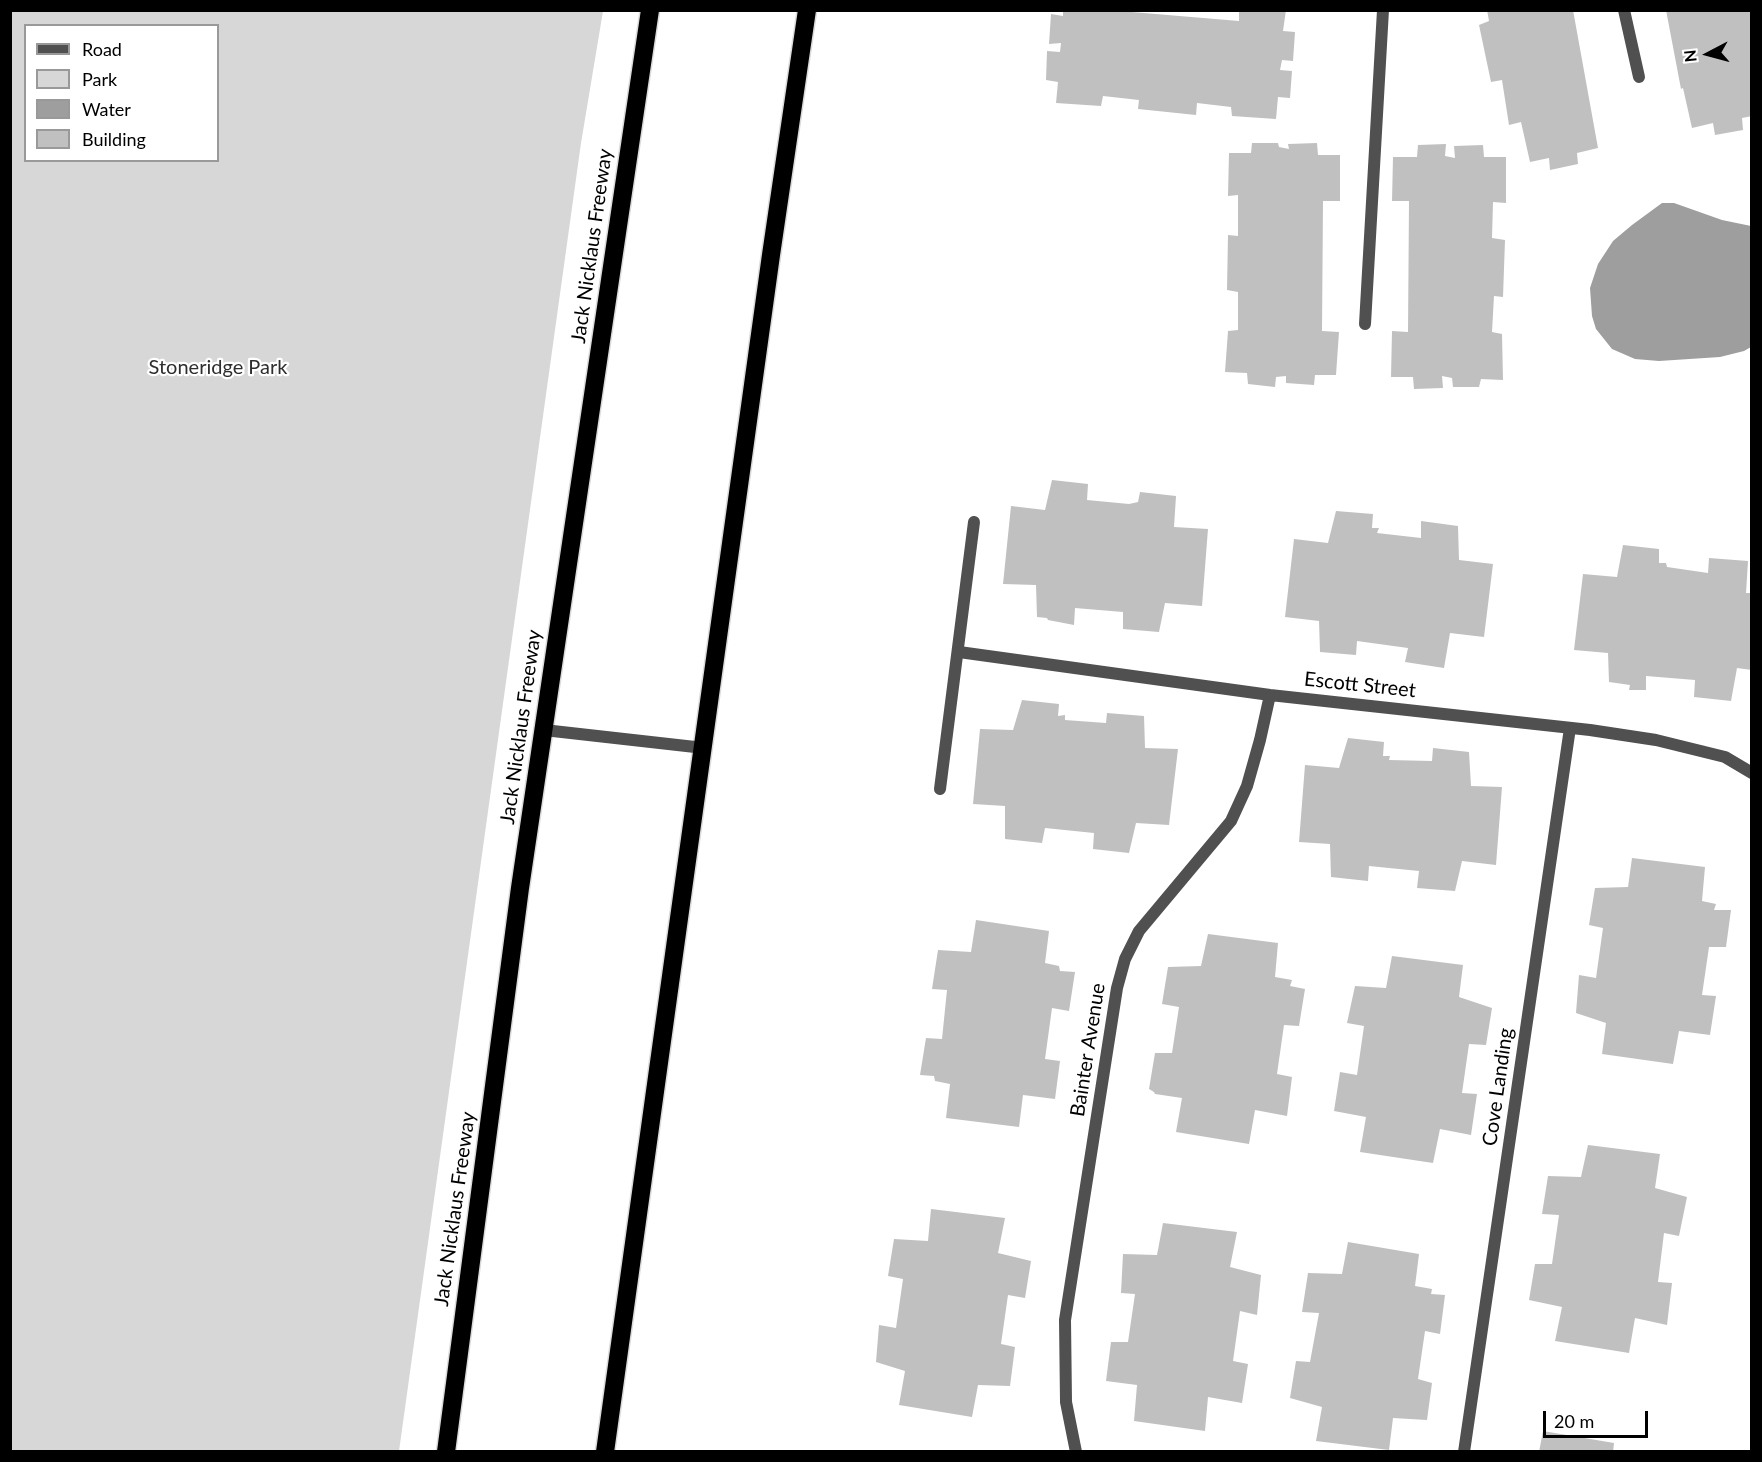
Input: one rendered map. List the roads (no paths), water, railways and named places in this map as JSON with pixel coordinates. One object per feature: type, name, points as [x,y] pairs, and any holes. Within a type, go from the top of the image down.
[{"type":"highway","name":"Jack Nicklaus Freeway","points":[[446,1452],[520,888],[650,10]]},
{"type":"highway","points":[[605,1452],[807,10]]},
{"type":"street","points":[[1365,324],[1383,10]]},
{"type":"street","points":[[1624,10],[1639,77]]},
{"type":"street","points":[[940,789],[974,522]]},
{"type":"street","name":"Escott Street","points":[[959,652],[1270,694],[1656,740],[1725,757],[1752,773]]},
{"type":"street","name":"Bainter Avenue","points":[[1076,1452],[1066,1402],[1065,1320],[1117,988],[1125,959],[1139,931],[1232,821],[1249,777],[1270,694]]},
{"type":"street","name":"Cove Landing","points":[[1464,1452],[1570,728]]},
{"type":"street","points":[[544,730],[704,748]]},
{"type":"water","points":[[1662,203],[1674,203],[1722,220],[1751,226],[1751,347],[1720,357],[1659,361],[1635,359],[1612,349],[1596,329],[1592,316],[1590,288],[1598,264],[1613,241]]},
{"type":"park label","name":"Stoneridge Park","points":[[218,368]]}]
